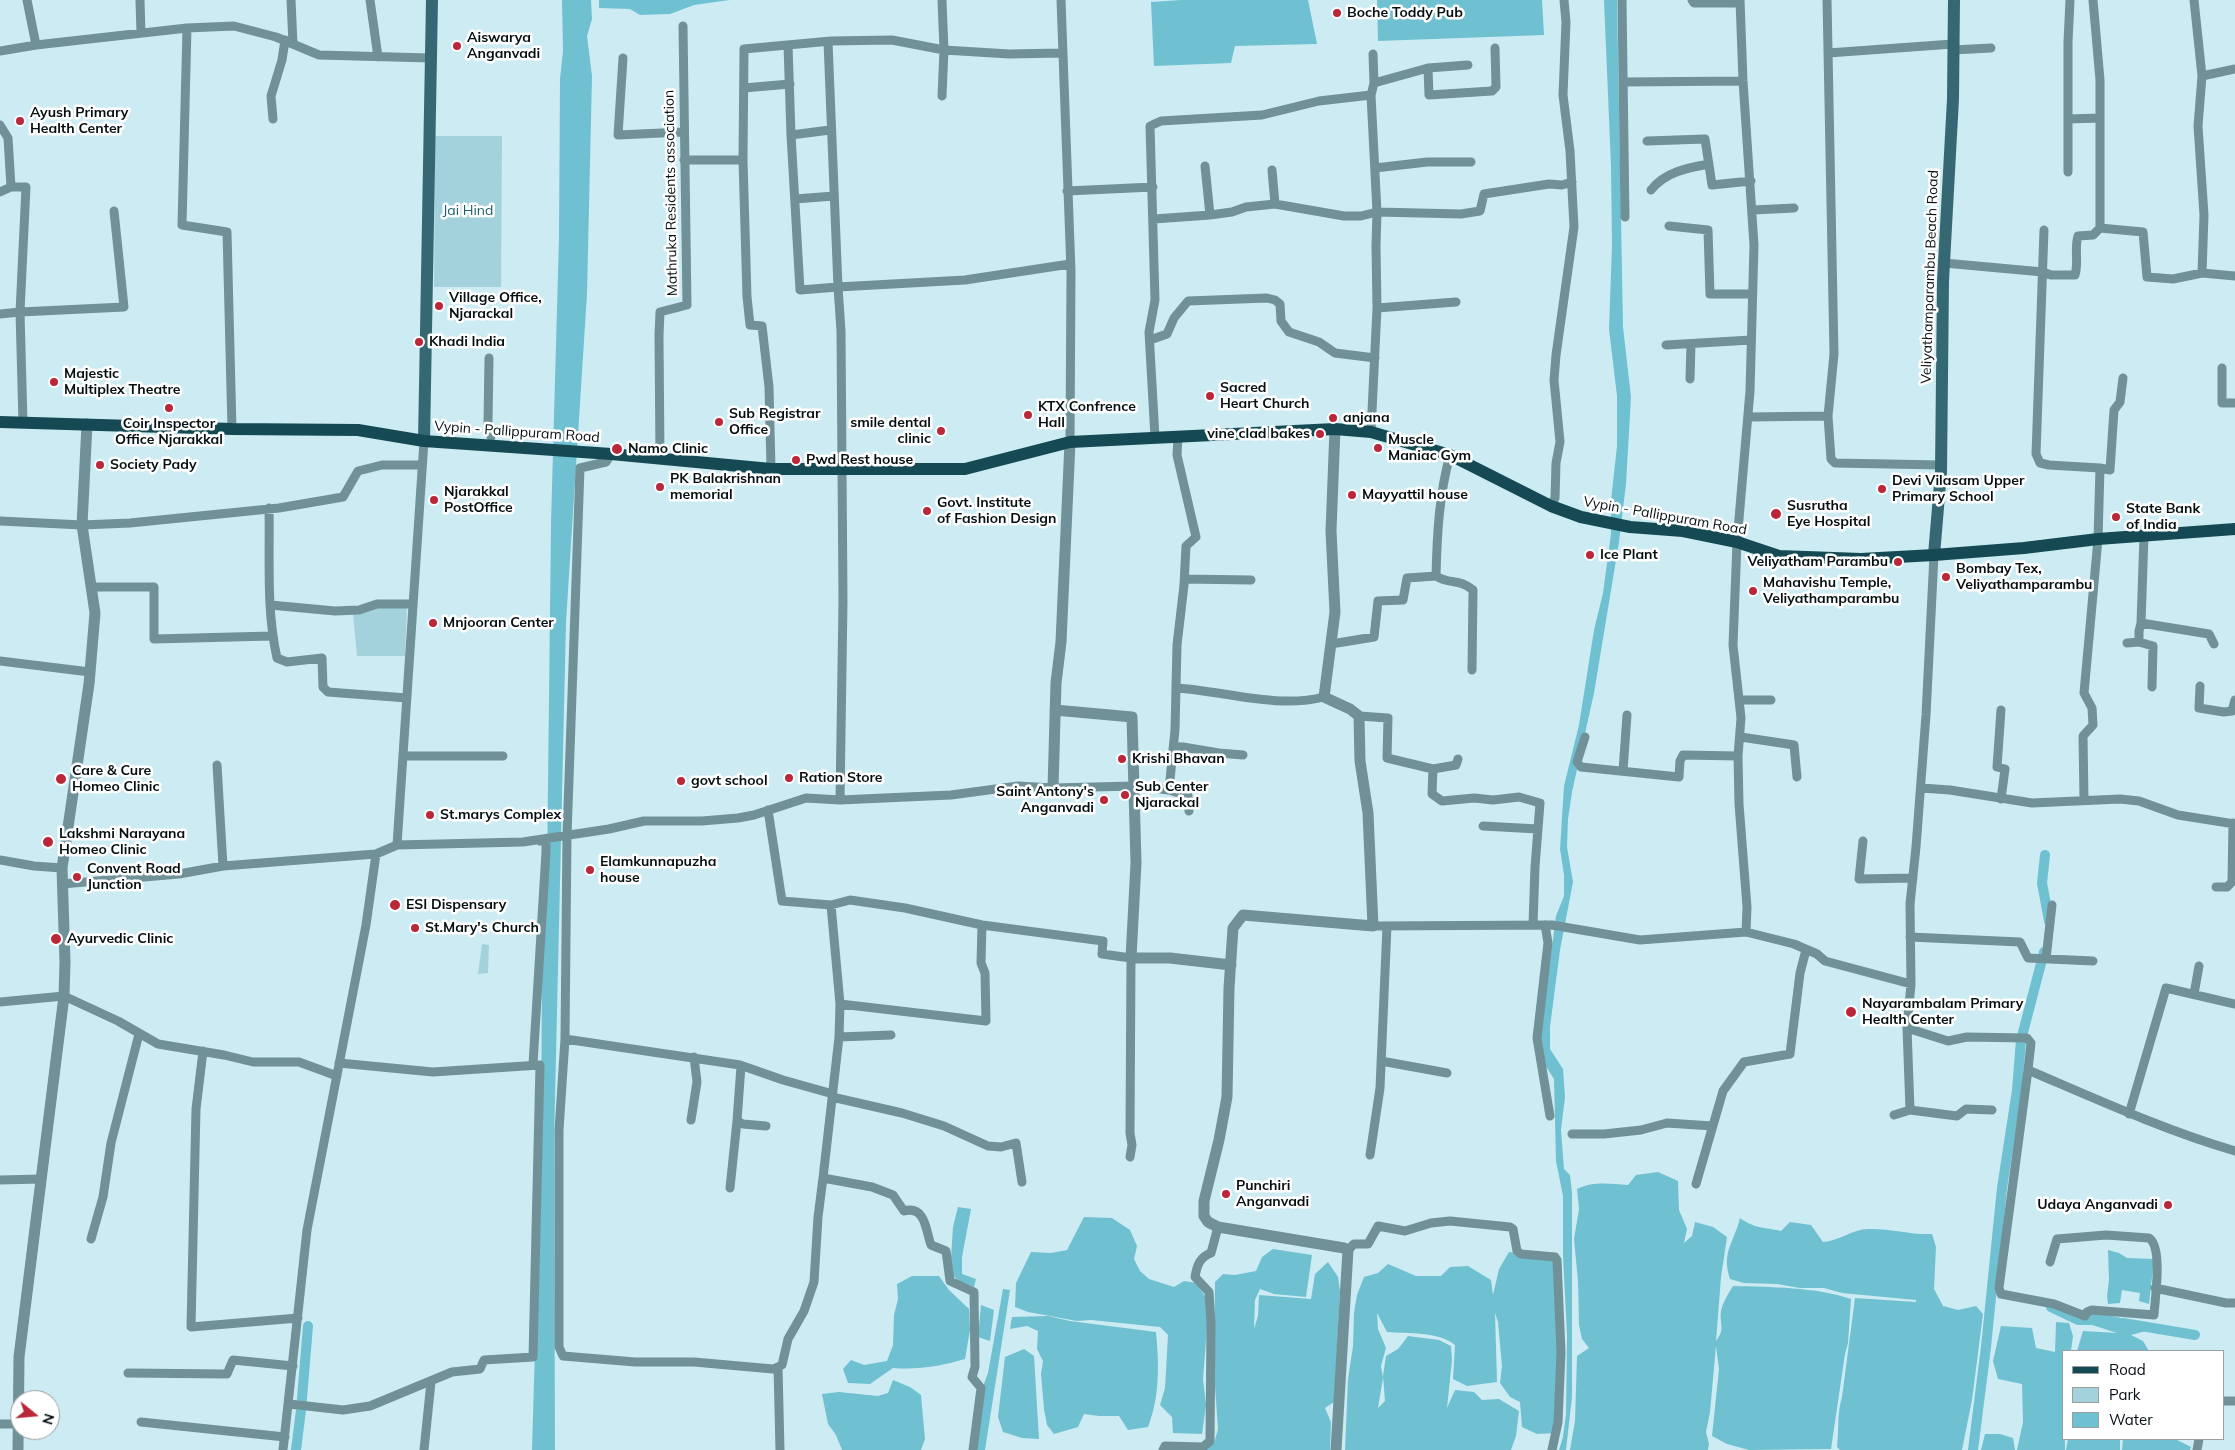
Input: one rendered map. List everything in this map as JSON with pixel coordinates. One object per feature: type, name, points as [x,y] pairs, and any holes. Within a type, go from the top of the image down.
[{"type":"main road","points":[[424,441],[432,0]]},
{"type":"main road","name":"Veliyathamparambu Beach Road","points":[[1934,555],[1941,465],[1944,264],[1953,99],[1954,0]]},
{"type":"main road","name":"Vypin - Pallippuram Road","points":[[0,422],[232,429],[358,430],[424,441],[611,454],[771,469],[965,469],[1070,442],[1335,429],[1371,432],[1450,455],[1551,506],[1582,517],[1630,527],[1683,531],[1737,542],[1787,557],[1861,559],[1934,555],[2098,539],[2235,529]]},
{"type":"street","points":[[27,0],[36,45]]},
{"type":"street","points":[[140,0],[141,34]]},
{"type":"street","points":[[273,119],[271,96],[289,42],[290,0]]},
{"type":"street","points":[[370,0],[378,56]]},
{"type":"street","points":[[942,0],[944,50],[942,96]]},
{"type":"street","points":[[1053,788],[1055,710],[1061,642],[1070,442],[1070,264],[1061,0]]},
{"type":"street","points":[[1551,506],[1555,498],[1556,463],[1560,442],[1554,380],[1556,355],[1574,228],[1572,182],[1563,95],[1566,22],[1564,0]]},
{"type":"street","points":[[1622,0],[1625,216]]},
{"type":"street","points":[[1692,0],[1694,3],[1740,2],[1743,81],[1753,210],[1748,417],[1737,542],[1734,646],[1740,700],[1741,737],[1738,756],[1746,932]]},
{"type":"street","points":[[1827,0],[1834,354],[1828,416],[1831,459],[1835,464],[1941,465]]},
{"type":"street","points":[[2068,172],[2070,0]]},
{"type":"street","points":[[2093,0],[2100,80],[2100,228]]},
{"type":"street","points":[[2194,0],[2202,76],[2198,126],[2204,215],[2202,272]]},
{"type":"street","points":[[0,51],[36,45],[187,28],[234,26],[289,42],[320,55],[430,58]]},
{"type":"street","name":"Mathruka Residents association","points":[[660,459],[660,312],[686,305],[683,26]]},
{"type":"street","points":[[187,28],[182,226],[227,232],[232,429]]},
{"type":"street","points":[[771,469],[769,387],[762,326],[750,325],[747,297],[743,160],[744,49],[828,42],[892,40],[944,50],[1009,54],[1062,54]]},
{"type":"street","points":[[828,42],[830,130],[841,331],[843,608],[840,800]]},
{"type":"street","points":[[788,45],[800,290],[965,280],[1070,264]]},
{"type":"street","points":[[1828,53],[1953,47],[1991,48]]},
{"type":"street","points":[[1428,68],[1429,95],[1492,91],[1496,87],[1495,48]]},
{"type":"street","points":[[1371,432],[1377,308],[1376,246],[1378,212],[1371,94],[1374,83],[1373,54]]},
{"type":"street","points":[[623,58],[618,135],[683,132]]},
{"type":"street","points":[[1374,83],[1428,68],[1468,65]]},
{"type":"street","points":[[2202,76],[2235,69]]},
{"type":"street","points":[[1624,82],[1743,81]]},
{"type":"street","points":[[744,88],[790,84]]},
{"type":"street","points":[[1156,437],[1150,340],[1155,300],[1150,126],[1161,121],[1262,115],[1318,100],[1371,94]]},
{"type":"street","points":[[2068,119],[2100,118]]},
{"type":"street","points":[[0,125],[8,138],[11,187]]},
{"type":"street","points":[[791,135],[830,130]]},
{"type":"street","points":[[1647,141],[1705,139],[1712,185],[1751,181]]},
{"type":"street","points":[[684,160],[743,160]]},
{"type":"street","points":[[1375,168],[1427,162],[1471,162]]},
{"type":"street","points":[[1651,190],[1658,182],[1681,169],[1708,164]]},
{"type":"street","points":[[1204,166],[1210,215]]},
{"type":"street","points":[[1272,170],[1275,204]]},
{"type":"street","points":[[1154,219],[1210,215],[1232,212],[1246,207],[1275,204],[1344,216],[1361,216],[1378,212],[1461,214],[1480,211],[1484,194],[1549,184],[1562,185],[1572,182]]},
{"type":"street","points":[[0,192],[11,187],[26,187],[20,312],[23,423]]},
{"type":"street","points":[[1067,191],[1153,188]]},
{"type":"street","points":[[795,198],[834,196]]},
{"type":"street","points":[[1753,210],[1794,208]]},
{"type":"street","points":[[0,314],[124,307],[114,211]]},
{"type":"street","points":[[1669,226],[1708,230],[1710,294],[1752,294]]},
{"type":"street","points":[[1944,264],[2043,272],[2051,275],[2075,275],[2078,266],[2076,242],[2078,236],[2092,235],[2100,228],[2143,232],[2147,277],[2173,279],[2202,272],[2235,276]]},
{"type":"street","points":[[2044,230],[2036,454],[2040,463],[2110,470],[2114,410],[2120,402],[2123,378]]},
{"type":"street","points":[[1150,340],[1167,334],[1177,313],[1188,301],[1267,298],[1275,300],[1280,304],[1281,321],[1289,332],[1319,342],[1335,353],[1375,358]]},
{"type":"street","points":[[1377,308],[1456,302]]},
{"type":"street","points":[[1666,345],[1751,340]]},
{"type":"street","points":[[1690,379],[1691,344]]},
{"type":"street","points":[[489,358],[488,422],[491,437]]},
{"type":"street","points":[[2222,368],[2222,403],[2235,403]]},
{"type":"street","points":[[1748,417],[1828,416]]},
{"type":"street","points":[[19,1390],[19,1357],[64,996],[65,962],[62,868],[90,672],[95,613],[82,525],[87,424]]},
{"type":"street","points":[[1324,697],[1335,612],[1331,531],[1335,429]]},
{"type":"street","points":[[1169,790],[1174,747],[1177,646],[1185,579],[1186,546],[1196,537],[1178,455],[1178,436]]},
{"type":"street","points":[[397,845],[424,441]]},
{"type":"street","points":[[611,454],[606,462],[580,468],[567,836],[564,1039],[559,1130],[559,1347],[563,1356],[634,1362],[694,1362],[773,1369],[782,1365],[788,1339],[804,1311],[814,1282],[818,1217],[840,1037],[840,1004],[831,905]]},
{"type":"street","points":[[1436,576],[1438,521],[1444,479],[1450,455]]},
{"type":"street","points":[[0,521],[82,525],[130,523],[329,501],[343,497],[358,471],[368,468],[421,465]]},
{"type":"street","points":[[2084,800],[2083,736],[2093,725],[2092,708],[2084,693],[2098,539],[2100,468]]},
{"type":"street","points":[[269,508],[270,605],[272,636],[277,658],[287,662],[322,658],[323,687],[328,692],[407,698]]},
{"type":"street","points":[[2139,642],[2144,536]]},
{"type":"street","points":[[1910,1110],[1907,1028],[1911,984],[1910,904],[1920,788],[1934,555]]},
{"type":"street","points":[[1332,644],[1374,637],[1378,601],[1403,600],[1407,578],[1436,576],[1443,581],[1464,583],[1473,590],[1472,670]]},
{"type":"street","points":[[1185,579],[1251,580]]},
{"type":"street","points":[[92,587],[154,587],[154,639],[272,636]]},
{"type":"street","points":[[270,605],[335,611],[359,610],[377,604],[402,602],[412,604]]},
{"type":"street","points":[[2141,623],[2209,634],[2214,644]]},
{"type":"street","points":[[2127,643],[2139,642],[2153,646],[2152,687]]},
{"type":"street","points":[[0,662],[90,672]]},
{"type":"street","points":[[2200,686],[2199,708],[2224,712],[2232,711],[2235,700]]},
{"type":"street","points":[[1176,688],[1306,702],[1324,697],[1350,709],[1359,716],[1388,718],[1387,758],[1434,769],[1456,765],[1458,759]]},
{"type":"street","points":[[1740,700],[1771,700]]},
{"type":"street","points":[[1055,710],[1132,717],[1136,863],[1131,958],[1130,1133],[1132,1145],[1130,1157]]},
{"type":"street","points":[[2001,710],[1997,766],[2004,769],[2001,799]]},
{"type":"street","points":[[1623,771],[1627,715]]},
{"type":"street","points":[[1359,716],[1360,761],[1368,813],[1373,926]]},
{"type":"street","points":[[1585,736],[1577,762],[1581,767],[1679,777],[1680,761],[1683,755],[1738,756]]},
{"type":"street","points":[[1741,737],[1794,745],[1797,777]]},
{"type":"street","points":[[1174,747],[1183,746],[1219,753],[1243,755]]},
{"type":"street","points":[[403,756],[503,756]]},
{"type":"street","points":[[218,765],[223,866]]},
{"type":"street","points":[[1434,769],[1432,794],[1442,801],[1474,798],[1493,800],[1519,798],[1540,803],[1533,926]]},
{"type":"street","points":[[523,842],[567,836],[644,821],[702,821],[738,818],[806,798],[840,800],[951,795],[1018,786],[1053,788],[1134,786],[1169,790],[1188,796],[1189,811]]},
{"type":"street","points":[[1920,788],[1950,790],[2032,803],[2120,798],[2139,801],[2178,815],[2234,824],[2232,882],[2227,887],[2216,887]]},
{"type":"street","points":[[768,810],[782,901],[831,905],[850,900],[905,908],[982,925],[1103,941],[1102,954],[1131,958],[1170,958],[1230,965]]},
{"type":"street","points":[[1483,826],[1538,829]]},
{"type":"street","points":[[62,884],[179,874],[223,866],[376,854],[397,845],[546,840],[533,1064]]},
{"type":"street","points":[[1863,841],[1859,879],[1912,878]]},
{"type":"street","points":[[283,1450],[307,1230],[366,924],[376,854]]},
{"type":"street","points":[[0,860],[34,866],[62,868]]},
{"type":"street","points":[[2046,959],[2052,905]]},
{"type":"street","points":[[1348,1250],[1218,1227],[1208,1222],[1204,1216],[1204,1201],[1219,1140],[1227,1096],[1230,965],[1233,928],[1243,915],[1373,926],[1548,925],[1640,940],[1746,932],[1794,944],[1817,954],[1825,961],[1911,984]]},
{"type":"street","points":[[840,1004],[986,1021],[985,973],[981,963],[982,925]]},
{"type":"street","points":[[1548,925],[1548,943],[1537,1038],[1550,1116]]},
{"type":"street","points":[[1370,1155],[1378,1100],[1381,1061],[1387,926]]},
{"type":"street","points":[[1910,937],[2020,942],[2028,958],[2093,961]]},
{"type":"street","points":[[1696,1184],[1724,1091],[1744,1062],[1790,1054],[1800,973],[1806,950]]},
{"type":"street","points":[[2194,994],[2199,966]]},
{"type":"street","points":[[2130,1114],[2166,988],[2235,1004]]},
{"type":"street","points":[[0,1002],[64,996],[118,1021],[158,1044],[253,1062],[299,1062],[336,1076]]},
{"type":"street","points":[[1907,1028],[1948,1041],[1967,1037],[2022,1038],[2031,1043],[2000,1288],[2001,1294],[2054,1304],[2085,1316],[2087,1312],[2092,1310],[2154,1315],[2156,1246],[2154,1241],[2149,1238],[2106,1235],[2058,1239],[2050,1262]]},
{"type":"street","points":[[92,1239],[103,1197],[111,1143],[139,1034]]},
{"type":"street","points":[[840,1037],[891,1036]]},
{"type":"street","points":[[564,1039],[694,1057],[741,1066],[833,1096],[944,1126],[988,1146],[1001,1147],[1016,1143],[1022,1182]]},
{"type":"street","points":[[203,1051],[196,1109],[191,1328],[298,1318]]},
{"type":"street","points":[[691,1120],[697,1082],[694,1057]]},
{"type":"street","points":[[1381,1061],[1446,1073]]},
{"type":"street","points":[[289,1404],[343,1410],[370,1406],[452,1372],[480,1368],[484,1360],[533,1357],[540,1064],[433,1072],[339,1063]]},
{"type":"street","points":[[730,1188],[741,1066]]},
{"type":"street","points":[[2028,1070],[2130,1114],[2185,1135],[2235,1151]]},
{"type":"street","points":[[1894,1116],[1910,1110],[1958,1116],[1966,1110],[1992,1110]]},
{"type":"street","points":[[737,1121],[743,1124],[766,1126]]},
{"type":"street","points":[[1572,1134],[1604,1134],[1641,1130],[1667,1123],[1712,1126]]},
{"type":"street","points":[[823,1178],[872,1188],[893,1195],[904,1210],[910,1209],[924,1218],[928,1227],[931,1245],[946,1251],[950,1282],[974,1292],[975,1367],[972,1377],[981,1388],[973,1450]]},
{"type":"street","points":[[0,1180],[42,1179]]},
{"type":"street","points":[[1336,1450],[1348,1250],[1354,1244],[1368,1244],[1378,1226],[1405,1231],[1431,1223],[1450,1220],[1510,1227],[1513,1229],[1517,1251],[1521,1254],[1555,1256],[1557,1260],[1561,1352],[1558,1422],[1552,1450]]},
{"type":"street","points":[[1163,1450],[1165,1446],[1203,1447],[1210,1441],[1211,1324],[1208,1292],[1195,1277],[1200,1259],[1204,1255],[1211,1253],[1214,1248],[1218,1227]]},
{"type":"street","points":[[2155,1288],[2226,1303],[2235,1303]]},
{"type":"street","points":[[128,1373],[227,1374],[233,1360],[293,1366]]},
{"type":"street","points":[[778,1367],[780,1450]]},
{"type":"street","points":[[424,1450],[430,1382]]},
{"type":"street","points":[[140,1422],[285,1436]]},
{"type":"green space","name":"Jai Hind","points":[[435,136],[502,136],[501,287],[434,287]]},
{"type":"green space","points":[[384,604],[407,605],[405,656],[357,656],[353,614]]},
{"type":"green space","points":[[482,944],[489,945],[488,973],[478,974]]},
{"type":"water","points":[[562,0],[591,0],[592,19],[587,36],[592,76],[587,294],[566,622],[554,1142],[555,1450],[532,1450],[541,1145],[542,971],[547,873],[551,523],[559,238],[560,79],[563,51]]},
{"type":"water","points":[[599,0],[730,0],[694,5],[670,14],[640,15],[630,9],[599,8]]},
{"type":"water","points":[[1181,0],[1308,0],[1317,44],[1235,46],[1231,63],[1154,66],[1151,2]]},
{"type":"water","points":[[1377,0],[1542,0],[1544,35],[1378,41]]},
{"type":"water","points":[[1604,0],[1617,0],[1623,327],[1631,397],[1626,484],[1619,542],[1594,693],[1572,792],[1568,819],[1567,847],[1573,882],[1560,950],[1550,1027],[1550,1049],[1563,1069],[1565,1097],[1561,1130],[1564,1169],[1570,1175],[1572,1193],[1572,1397],[1566,1450],[1559,1450],[1566,1414],[1567,1335],[1563,1256],[1563,1196],[1556,1161],[1554,1079],[1538,1054],[1556,916],[1564,896],[1564,875],[1560,849],[1564,786],[1579,725],[1594,630],[1603,593],[1611,534],[1611,500],[1617,446],[1617,396],[1609,329],[1612,245],[1611,166]]},
{"type":"water","points":[[1658,1172],[1678,1181],[1679,1210],[1687,1229],[1684,1243],[1692,1236],[1695,1222],[1713,1227],[1727,1237],[1721,1277],[1716,1341],[1721,1333],[1722,1308],[1733,1286],[1808,1290],[1851,1299],[1848,1343],[1831,1449],[1749,1450],[1727,1444],[1712,1436],[1719,1369],[1716,1346],[1710,1412],[1706,1432],[1709,1444],[1708,1450],[1570,1450],[1575,1421],[1577,1356],[1589,1348],[1582,1339],[1579,1325],[1578,1281],[1574,1239],[1579,1209],[1577,1189],[1596,1184],[1628,1185],[1636,1175]]},
{"type":"water","points":[[958,1207],[971,1209],[962,1257],[962,1274],[976,1279],[974,1287],[959,1281],[950,1273],[953,1227]]},
{"type":"water","points":[[1084,1217],[1112,1218],[1130,1230],[1137,1246],[1134,1259],[1140,1271],[1149,1279],[1174,1287],[1184,1281],[1196,1283],[1205,1296],[1208,1315],[1203,1379],[1206,1405],[1202,1434],[1173,1433],[1172,1417],[1160,1405],[1165,1388],[1168,1335],[1160,1327],[1091,1320],[1077,1321],[1028,1312],[1015,1307],[1016,1283],[1031,1252],[1051,1253],[1067,1250]]},
{"type":"water","points":[[1740,1218],[1755,1226],[1781,1231],[1790,1222],[1811,1225],[1823,1242],[1868,1229],[1932,1234],[1936,1247],[1934,1289],[1943,1306],[1958,1310],[1976,1306],[1983,1314],[1972,1400],[1962,1450],[1840,1450],[1837,1447],[1839,1409],[1855,1298],[1916,1302],[1916,1300],[1842,1293],[1824,1288],[1744,1283],[1730,1279],[1727,1262],[1728,1254]]},
{"type":"water","points":[[1273,1249],[1312,1255],[1306,1297],[1274,1294],[1260,1289],[1255,1300],[1254,1329],[1258,1316],[1259,1295],[1311,1299],[1315,1274],[1328,1262],[1338,1277],[1340,1291],[1334,1402],[1325,1408],[1331,1422],[1330,1450],[1178,1450],[1214,1443],[1218,1429],[1214,1373],[1215,1282],[1223,1274],[1235,1275],[1256,1271],[1262,1257]]},
{"type":"water","points":[[2108,1250],[2119,1253],[2127,1258],[2154,1259],[2149,1304],[2139,1301],[2140,1293],[2122,1290],[2120,1303],[2108,1304]]},
{"type":"water","points":[[1509,1252],[1556,1259],[1558,1275],[1557,1433],[1537,1434],[1522,1427],[1520,1402],[1510,1397],[1500,1383],[1502,1366],[1498,1322],[1495,1313],[1497,1382],[1467,1386],[1453,1379],[1455,1345],[1432,1335],[1387,1332],[1377,1313],[1378,1329],[1386,1348],[1381,1366],[1383,1378],[1378,1408],[1385,1401],[1383,1376],[1386,1356],[1398,1349],[1408,1336],[1439,1340],[1451,1346],[1452,1360],[1447,1408],[1455,1390],[1474,1392],[1482,1400],[1499,1399],[1519,1411],[1516,1436],[1511,1450],[1345,1450],[1348,1379],[1353,1346],[1354,1313],[1357,1295],[1364,1277],[1378,1273],[1388,1264],[1416,1276],[1441,1276],[1450,1267],[1468,1266],[1491,1280],[1493,1295],[1499,1269]]},
{"type":"water","points":[[912,1276],[939,1276],[949,1290],[969,1309],[970,1330],[965,1359],[930,1367],[893,1368],[870,1384],[848,1383],[843,1369],[851,1360],[864,1365],[887,1361],[893,1345],[894,1315],[898,1299],[897,1284]]},
{"type":"water","points":[[1003,1289],[1010,1290],[985,1450],[973,1450],[981,1392],[988,1373]]},
{"type":"water","points":[[981,1305],[994,1310],[990,1341],[978,1337]]},
{"type":"water","points":[[2092,1312],[2126,1319],[2146,1331],[2131,1335],[2143,1341],[2148,1350],[2077,1350],[2083,1331],[2117,1333],[2086,1323]]},
{"type":"water","points":[[1048,1316],[1070,1321],[1156,1332],[1158,1356],[1157,1392],[1148,1427],[1128,1430],[1119,1416],[1084,1414],[1078,1427],[1054,1434],[1047,1425],[1044,1409],[1041,1374],[1043,1361],[1037,1349],[1038,1331],[1027,1326],[1010,1329],[1012,1317]]},
{"type":"water","points":[[2056,1322],[2069,1323],[2073,1336],[2071,1350],[2062,1350],[2062,1440],[2065,1440],[2065,1450],[2017,1450],[2023,1422],[2022,1384],[1998,1379],[1993,1361],[2001,1326],[2032,1328],[2036,1348],[2055,1352]]},
{"type":"water","points":[[1024,1349],[1034,1356],[1039,1439],[1022,1438],[1003,1432],[998,1417],[1005,1357]]},
{"type":"water","points":[[893,1380],[910,1387],[921,1395],[925,1439],[921,1450],[842,1450],[836,1435],[828,1424],[822,1394],[839,1392],[878,1396],[888,1393]]},
{"type":"water","points":[[1985,1434],[2000,1434],[2013,1438],[2015,1450],[1981,1450]]},
{"type":"water","points":[[2068,1440],[2120,1440],[2120,1450],[2066,1450]]},
{"type":"water","points":[[2123,1440],[2177,1440],[2191,1447],[2190,1450],[2122,1450]]},
{"type":"waterway","points":[[2045,855],[2042,883],[2049,921]]},
{"type":"waterway","points":[[1973,1450],[1986,1347],[2002,1188],[2017,1090],[2021,1040],[2044,952]]},
{"type":"waterway","points":[[2051,1307],[2078,1320],[2096,1320]]},
{"type":"waterway","points":[[2123,1323],[2195,1335]]},
{"type":"waterway","points":[[296,1450],[308,1326]]},
{"type":"place","name":"Boche Toddy Pub","points":[[1337,13]]},
{"type":"place","name":"Aiswarya Anganvadi","points":[[457,46]]},
{"type":"place","name":"Ayush Primary Health Center","points":[[20,121]]},
{"type":"place","name":"Village Office, Njarackal","points":[[439,306]]},
{"type":"place","name":"Khadi India","points":[[419,342]]},
{"type":"place","name":"Majestic Multiplex Theatre","points":[[54,382]]},
{"type":"place","name":"Sacred Heart Church","points":[[1210,396]]},
{"type":"place","name":"Coir Inspector Office Njarakkal","points":[[169,408]]},
{"type":"place","name":"KTX Confrence Hall","points":[[1028,415]]},
{"type":"place","name":"anjana","points":[[1333,418]]},
{"type":"place","name":"Sub Registrar Office","points":[[719,422]]},
{"type":"place","name":"smile dental clinic","points":[[941,431]]},
{"type":"place","name":"vine clad bakes","points":[[1320,434]]},
{"type":"place","name":"Muscle Maniac Gym","points":[[1378,448]]},
{"type":"place","name":"Namo Clinic","points":[[617,449]]},
{"type":"place","name":"Pwd Rest house","points":[[796,460]]},
{"type":"place","name":"Society Pady","points":[[100,465]]},
{"type":"place","name":"PK Balakrishnan memorial","points":[[660,487]]},
{"type":"place","name":"Devi Vilasam Upper Primary School","points":[[1882,489]]},
{"type":"place","name":"Mayyattil house","points":[[1352,495]]},
{"type":"place","name":"Njarakkal PostOffice","points":[[434,500]]},
{"type":"place","name":"Govt. Institute of Fashion Design","points":[[927,511]]},
{"type":"place","name":"Susrutha Eye Hospital","points":[[1776,514]]},
{"type":"place","name":"State Bank of India","points":[[2116,517]]},
{"type":"place","name":"Ice Plant","points":[[1590,555]]},
{"type":"place","name":"Veliyatham Parambu","points":[[1898,562]]},
{"type":"place","name":"Bombay Tex, Veliyathamparambu","points":[[1946,577]]},
{"type":"place","name":"Mahavishu Temple, Veliyathamparambu","points":[[1753,591]]},
{"type":"place","name":"Mnjooran Center","points":[[433,623]]},
{"type":"place","name":"Krishi Bhavan","points":[[1122,759]]},
{"type":"place","name":"Ration Store","points":[[789,778]]},
{"type":"place","name":"Care & Cure Homeo Clinic","points":[[61,779]]},
{"type":"place","name":"govt school","points":[[681,781]]},
{"type":"place","name":"Sub Center Njarackal","points":[[1125,795]]},
{"type":"place","name":"Saint Antony's Anganvadi","points":[[1104,800]]},
{"type":"place","name":"St.marys Complex","points":[[430,815]]},
{"type":"place","name":"Lakshmi Narayana Homeo Clinic","points":[[48,842]]},
{"type":"place","name":"Elamkunnapuzha house","points":[[590,870]]},
{"type":"place","name":"Convent Road Junction","points":[[77,877]]},
{"type":"place","name":"ESI Dispensary","points":[[395,905]]},
{"type":"place","name":"St.Mary's Church","points":[[415,928]]},
{"type":"place","name":"Ayurvedic Clinic","points":[[56,939]]},
{"type":"place","name":"Nayarambalam Primary Health Center","points":[[1851,1012]]},
{"type":"place","name":"Punchiri Anganvadi","points":[[1226,1194]]},
{"type":"place","name":"Udaya Anganvadi","points":[[2168,1205]]}]
